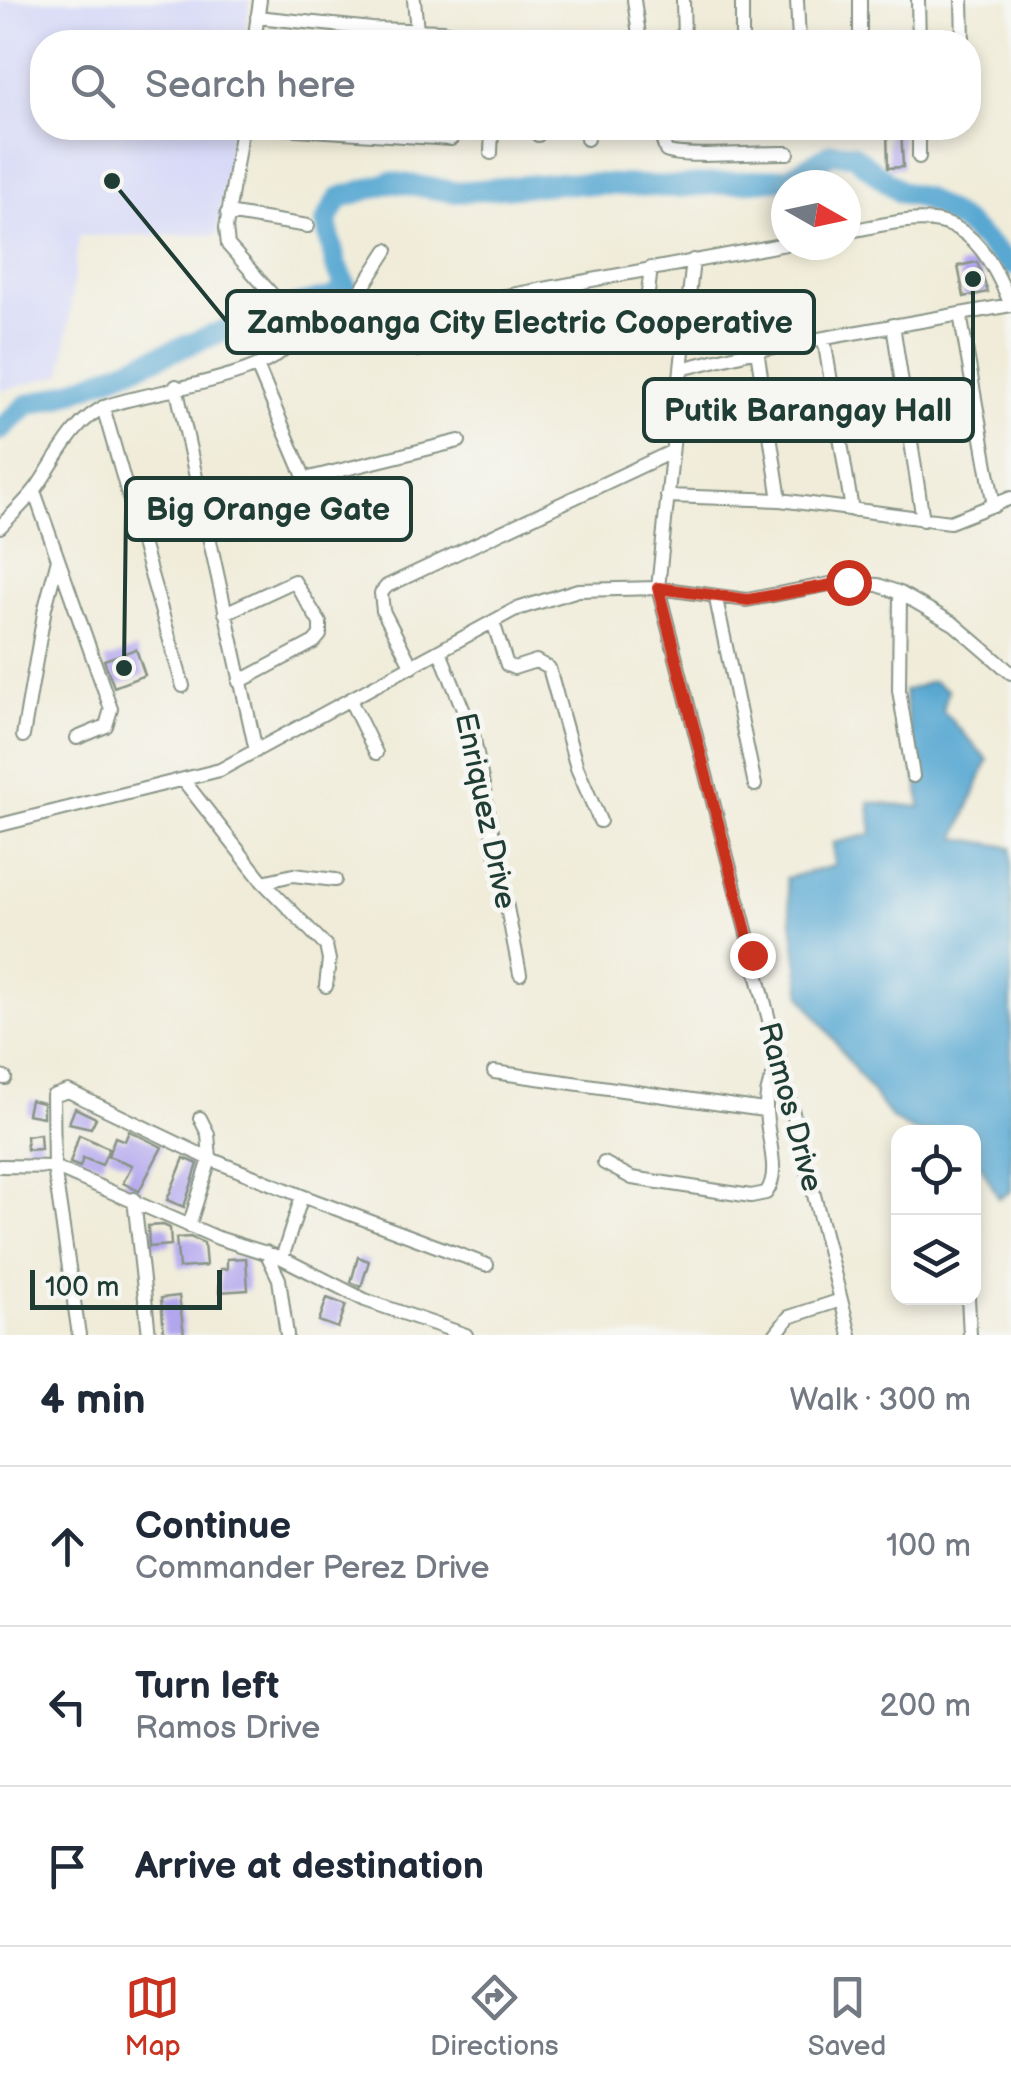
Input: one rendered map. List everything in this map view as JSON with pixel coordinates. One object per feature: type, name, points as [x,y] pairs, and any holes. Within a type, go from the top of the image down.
[{"type":"street","points":[[256,30],[260,0]]},
{"type":"street","points":[[257,18],[417,30],[414,0]]},
{"type":"street","points":[[634,0],[638,30]]},
{"type":"street","points":[[682,0],[683,30]]},
{"type":"street","points":[[742,0],[742,30]]},
{"type":"street","points":[[797,0],[798,30]]},
{"type":"street","points":[[860,0],[860,30]]},
{"type":"street","points":[[918,0],[919,30]]},
{"type":"street","points":[[962,0],[963,30]]},
{"type":"street","points":[[0,527],[34,491],[78,425],[103,407],[257,366],[290,345],[294,331],[277,300],[228,245],[228,213],[240,140]]},
{"type":"street","points":[[490,153],[491,140]]},
{"type":"street","points":[[662,140],[666,152],[677,156],[735,150],[788,153]]},
{"type":"street","points":[[920,140],[920,157]]},
{"type":"street","points":[[228,213],[308,226]]},
{"type":"street","points":[[682,369],[756,350],[1011,305],[990,263],[949,223],[919,217],[861,229]]},
{"type":"street","points":[[287,320],[347,312],[414,313],[771,247]]},
{"type":"street","points":[[347,312],[386,250]]},
{"type":"street","name":"Ramos Drive","points":[[693,260],[658,588],[850,1335]]},
{"type":"street","points":[[646,317],[652,268]]},
{"type":"street","points":[[580,282],[585,331]]},
{"type":"street","points":[[414,313],[418,350]]},
{"type":"street","points":[[960,314],[994,506]]},
{"type":"street","points":[[894,325],[924,520]]},
{"type":"street","points":[[824,339],[852,510]]},
{"type":"street","points":[[756,350],[780,500]]},
{"type":"street","points":[[257,366],[305,478],[459,440]]},
{"type":"street","points":[[176,386],[256,751]]},
{"type":"street","points":[[103,407],[183,686]]},
{"type":"street","points":[[674,429],[718,427]]},
{"type":"street","points":[[412,667],[383,612],[382,593],[387,586],[671,452]]},
{"type":"street","points":[[34,491],[111,710],[106,726],[77,738]]},
{"type":"street","points":[[667,496],[780,500],[958,521],[1011,498]]},
{"type":"street","points":[[23,736],[48,592],[58,559]]},
{"type":"street","points":[[224,612],[294,581],[320,623],[320,635],[314,642],[239,682]]},
{"type":"street","points":[[0,825],[220,770],[493,622],[556,594],[658,588],[716,599],[748,600],[848,582],[900,593],[954,624],[1011,673]]},
{"type":"street","points":[[900,593],[899,690],[913,776]]},
{"type":"street","points":[[716,599],[755,785]]},
{"type":"street","points":[[493,622],[507,665],[514,668],[536,661],[549,668],[577,768],[600,821]]},
{"type":"street","name":"Enriquez Drive","points":[[440,652],[473,734],[520,974]]},
{"type":"street","points":[[351,702],[376,753]]},
{"type":"street","points":[[184,781],[263,882],[326,946],[330,960],[326,986]]},
{"type":"street","points":[[263,882],[292,874],[334,880]]},
{"type":"street","points":[[604,1163],[632,1178],[761,1195],[770,1190],[773,1175],[764,1110],[771,1078],[779,1067]]},
{"type":"street","points":[[494,1072],[764,1110]]},
{"type":"street","points":[[78,1335],[54,1167],[50,1103],[60,1090],[210,1159],[487,1265]]},
{"type":"street","points":[[189,1226],[210,1159],[208,1134],[200,1118]]},
{"type":"street","points":[[0,1166],[54,1167],[189,1226],[282,1258],[365,1300],[466,1335]]},
{"type":"street","points":[[282,1258],[302,1196]]},
{"type":"street","points":[[134,1200],[149,1335]]},
{"type":"street","points":[[266,1252],[279,1280],[287,1335]]},
{"type":"street","points":[[775,1335],[789,1316],[840,1300]]},
{"type":"street","points":[[968,1305],[970,1335]]},
{"type":"shaded area","points":[[0,0],[250,0],[246,30],[30,30],[30,140],[230,140],[217,235],[79,236],[63,374],[0,391]]},
{"type":"water","points":[[933,681],[948,690],[943,711],[988,760],[956,838],[1011,847],[1011,1191],[999,1199],[981,1166],[981,1125],[903,1125],[892,1119],[802,996],[786,878],[834,866],[833,843],[872,834],[869,802],[921,807],[904,691]]},
{"type":"building","points":[[887,140],[902,140],[903,167],[888,168]]},
{"type":"building","points":[[977,262],[988,292],[964,297],[958,266]]},
{"type":"building","points":[[136,649],[145,675],[114,687],[104,660]]},
{"type":"building","points":[[30,1100],[43,1103],[43,1117],[27,1114]]},
{"type":"building","points":[[75,1108],[96,1118],[91,1128],[69,1123]]},
{"type":"building","points":[[129,1131],[162,1147],[139,1191],[123,1183],[132,1165],[108,1156],[115,1137],[125,1141]]},
{"type":"building","points":[[40,1134],[41,1149],[27,1150],[26,1136]]},
{"type":"building","points":[[79,1135],[109,1148],[102,1165],[83,1158],[80,1167],[70,1163]]},
{"type":"building","points":[[184,1158],[198,1164],[184,1207],[167,1200]]},
{"type":"building","points":[[148,1226],[170,1228],[171,1245],[149,1247]]},
{"type":"building","points":[[190,1237],[204,1243],[206,1266],[179,1268],[176,1238]]},
{"type":"building","points":[[358,1257],[369,1261],[361,1287],[351,1282]]},
{"type":"building","points":[[246,1258],[248,1290],[219,1292],[220,1269],[227,1269],[227,1259]]},
{"type":"building","points":[[179,1296],[184,1335],[164,1335],[161,1298]]},
{"type":"building","points":[[327,1298],[346,1305],[338,1328],[319,1321]]},
{"type":"waterway","points":[[0,430],[27,405],[60,396],[276,310],[334,297],[346,286],[336,266],[326,222],[339,198],[391,182],[456,192],[560,183],[675,187],[789,178],[832,153],[852,154],[900,192],[923,198],[964,223],[1011,265]]},
{"type":"place","name":"Zamboanga City Electric Cooperative","points":[[112,181]]},
{"type":"place","name":"Putik Barangay Hall","points":[[973,279]]},
{"type":"place","name":"Big Orange Gate","points":[[124,668]]},
{"type":"route","points":[[752,955],[674,664],[658,588],[716,599],[748,600],[848,582]]}]
